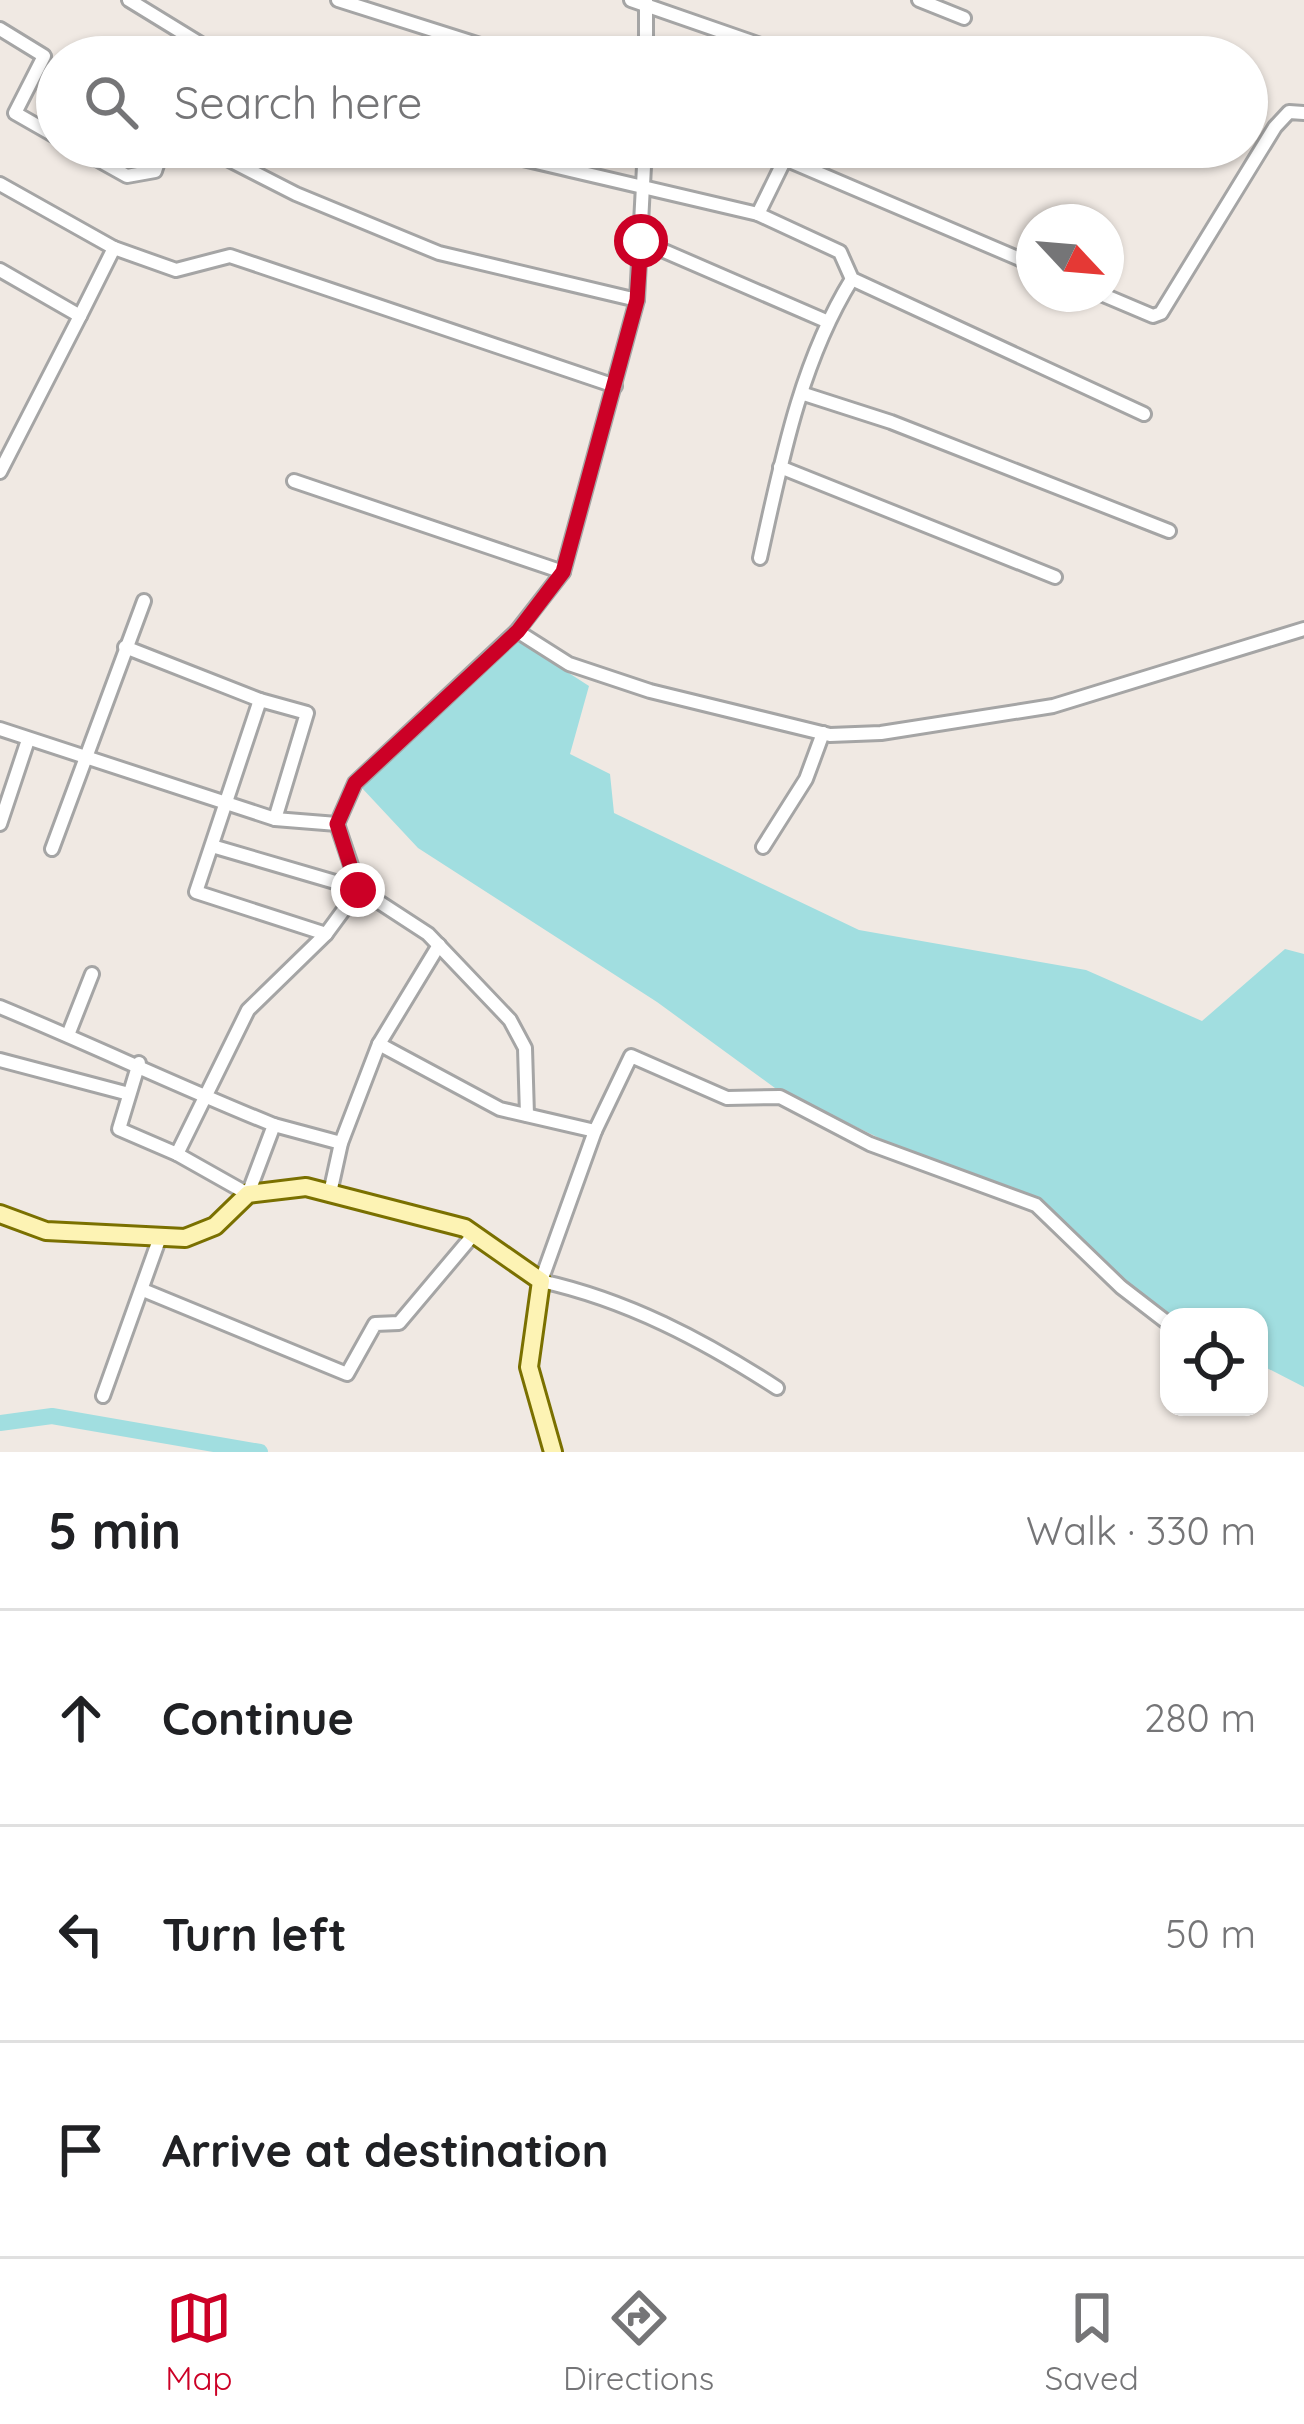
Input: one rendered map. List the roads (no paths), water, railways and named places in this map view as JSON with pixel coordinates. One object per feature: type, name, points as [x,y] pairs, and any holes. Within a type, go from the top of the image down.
[{"type":"main road","points":[[2,1220],[46,1231],[198,1235],[248,1194],[306,1187],[474,1234],[541,1281],[529,1367],[553,1452]]},
{"type":"street","points":[[129,0],[188,36]]},
{"type":"street","points":[[338,0],[452,36]]},
{"type":"street","points":[[631,0],[738,36]]},
{"type":"street","points":[[919,0],[964,18]]},
{"type":"street","points":[[646,2],[646,36]]},
{"type":"street","points":[[0,29],[36,51]]},
{"type":"street","points":[[36,72],[15,113],[36,125]]},
{"type":"street","points":[[1268,138],[1289,112],[1304,113]]},
{"type":"street","points":[[113,168],[127,176],[156,168]]},
{"type":"street","points":[[245,168],[440,253],[637,300]]},
{"type":"street","points":[[561,168],[758,214],[840,253],[853,279],[1144,414]]},
{"type":"street","points":[[358,890],[337,824],[355,783],[518,631],[563,572],[637,300],[645,168]]},
{"type":"street","points":[[758,214],[781,168]]},
{"type":"street","points":[[806,168],[1016,258]]},
{"type":"street","points":[[1124,304],[1153,316],[1161,313],[1250,168]]},
{"type":"street","points":[[0,184],[114,248],[176,270],[230,256],[615,386]]},
{"type":"street","points":[[641,241],[826,321]]},
{"type":"street","points":[[0,470],[114,248]]},
{"type":"street","points":[[0,269],[80,316]]},
{"type":"street","points":[[760,559],[780,467],[826,321],[853,279]]},
{"type":"street","points":[[804,394],[891,422],[1169,531]]},
{"type":"street","points":[[780,467],[1055,578]]},
{"type":"street","points":[[293,481],[563,572]]},
{"type":"street","points":[[52,849],[144,601]]},
{"type":"street","points":[[518,631],[569,664],[650,691],[823,733],[881,734],[1052,706],[1304,628]]},
{"type":"street","points":[[125,647],[260,700],[307,713],[275,819]]},
{"type":"street","points":[[260,700],[196,892],[326,934]]},
{"type":"street","points":[[0,729],[275,819],[337,824]]},
{"type":"street","points":[[763,847],[806,779],[823,733]]},
{"type":"street","points":[[0,824],[28,740]]},
{"type":"street","points":[[212,846],[358,890],[410,919],[510,1020],[525,1048],[527,1115]]},
{"type":"street","points":[[177,1154],[248,1010],[326,934],[358,890]]},
{"type":"street","points":[[330,1193],[341,1143],[380,1044],[440,945]]},
{"type":"street","points":[[68,1036],[92,974]]},
{"type":"street","points":[[0,1007],[274,1125],[341,1143]]},
{"type":"street","points":[[380,1044],[500,1109],[596,1131]]},
{"type":"street","points":[[777,1388],[725,1354],[604,1295],[541,1281],[596,1131],[631,1056],[728,1098],[780,1096],[870,1144],[1036,1204],[1121,1287],[1160,1317]]},
{"type":"street","points":[[0,1060],[129,1094]]},
{"type":"street","points":[[139,1064],[119,1129],[177,1154],[248,1194],[274,1125]]},
{"type":"street","points":[[143,1290],[346,1374],[375,1324],[400,1324],[474,1234]]},
{"type":"street","points":[[103,1396],[160,1237]]},
{"type":"water","points":[[516,639],[589,686],[570,754],[610,774],[614,813],[859,930],[1086,970],[1202,1021],[1285,949],[1304,954],[1304,1387],[1268,1369],[1268,1308],[1153,1309],[1037,1199],[950,1172],[775,1088],[657,1002],[418,848],[361,787]]},
{"type":"waterway","points":[[0,1423],[52,1416],[260,1452]]}]
